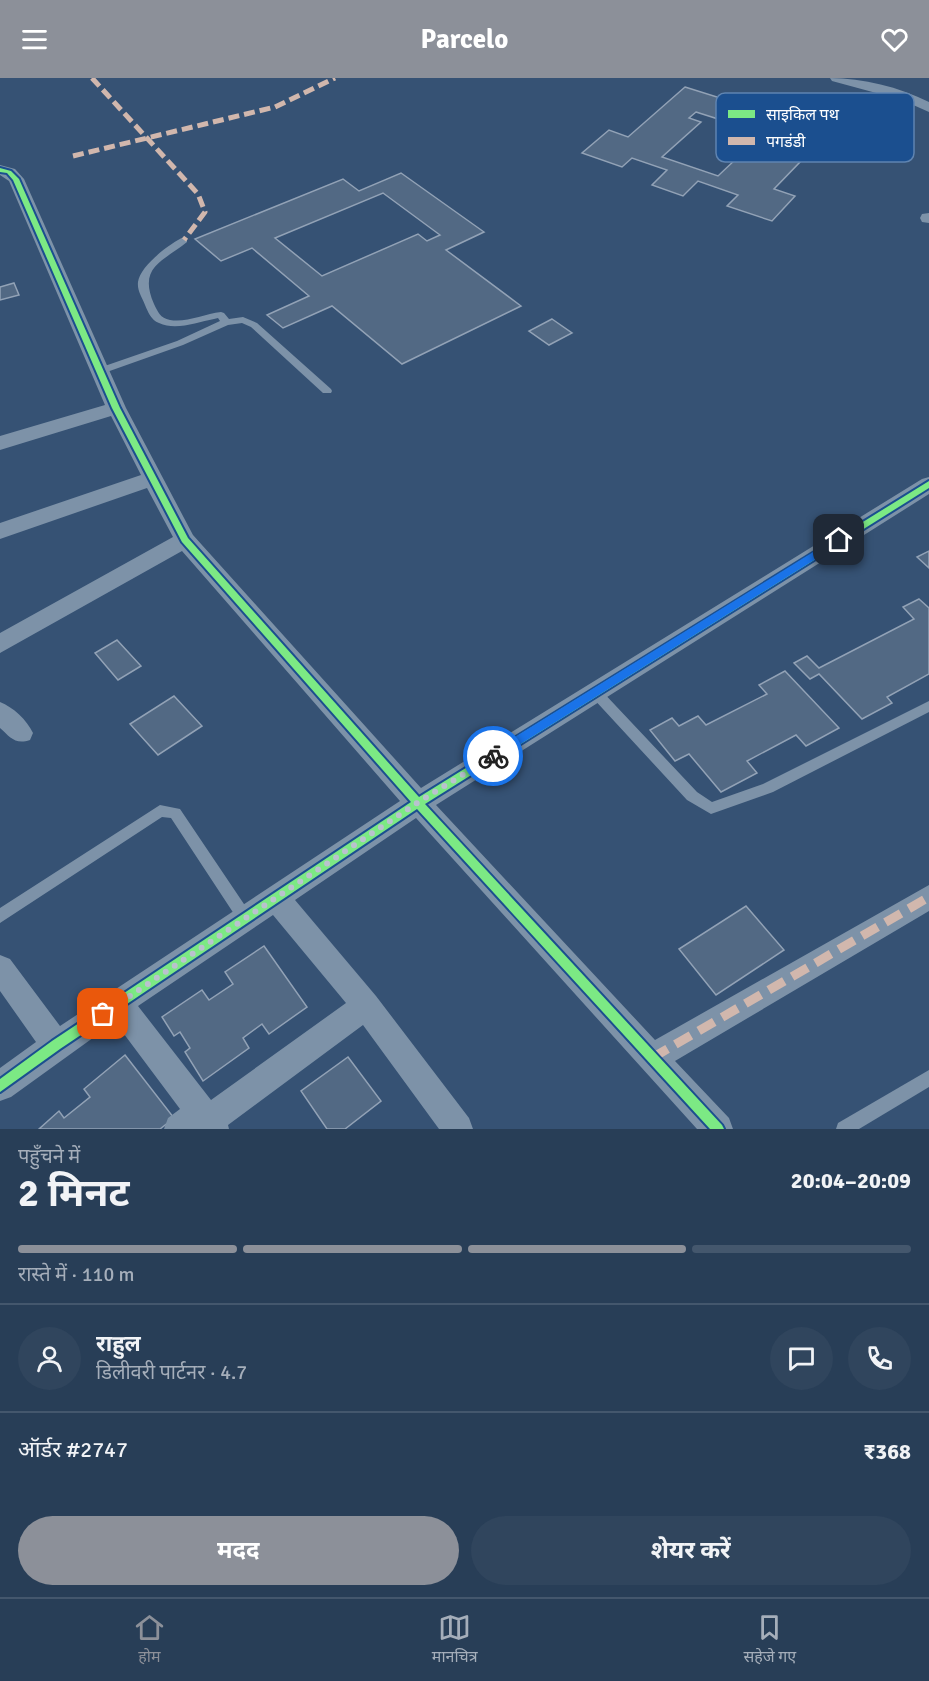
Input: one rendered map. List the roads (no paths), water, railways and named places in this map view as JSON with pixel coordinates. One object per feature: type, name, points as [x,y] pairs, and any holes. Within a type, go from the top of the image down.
[{"type":"street","points":[[837,78],[892,93]]},
{"type":"street","points":[[914,100],[929,108]]},
{"type":"street","points":[[0,170],[9,172],[16,179],[116,408],[185,540],[417,803],[718,1129]]},
{"type":"street","points":[[0,443],[116,408]]},
{"type":"street","points":[[0,531],[153,478]]},
{"type":"street","points":[[0,1086],[56,1045],[417,803],[929,484]]},
{"type":"street","points":[[0,644],[185,540]]},
{"type":"street","points":[[0,712],[21,733]]},
{"type":"street","points":[[652,1058],[929,897]]},
{"type":"street","points":[[276,898],[366,1006],[458,1129]]},
{"type":"street","points":[[0,968],[56,1045]]},
{"type":"street","points":[[118,1003],[200,1123],[366,1006]]},
{"type":"lane","points":[[184,240],[151,267],[144,276],[142,286],[155,316],[166,323],[221,315],[226,322]]},
{"type":"lane","points":[[100,371],[180,343],[226,322],[243,320],[254,325],[327,390]]},
{"type":"lane","points":[[595,692],[692,796],[711,808],[768,788],[929,706]]},
{"type":"lane","points":[[0,916],[160,811],[175,813],[246,918]]},
{"type":"lane","points":[[844,1129],[929,1078]]}]
